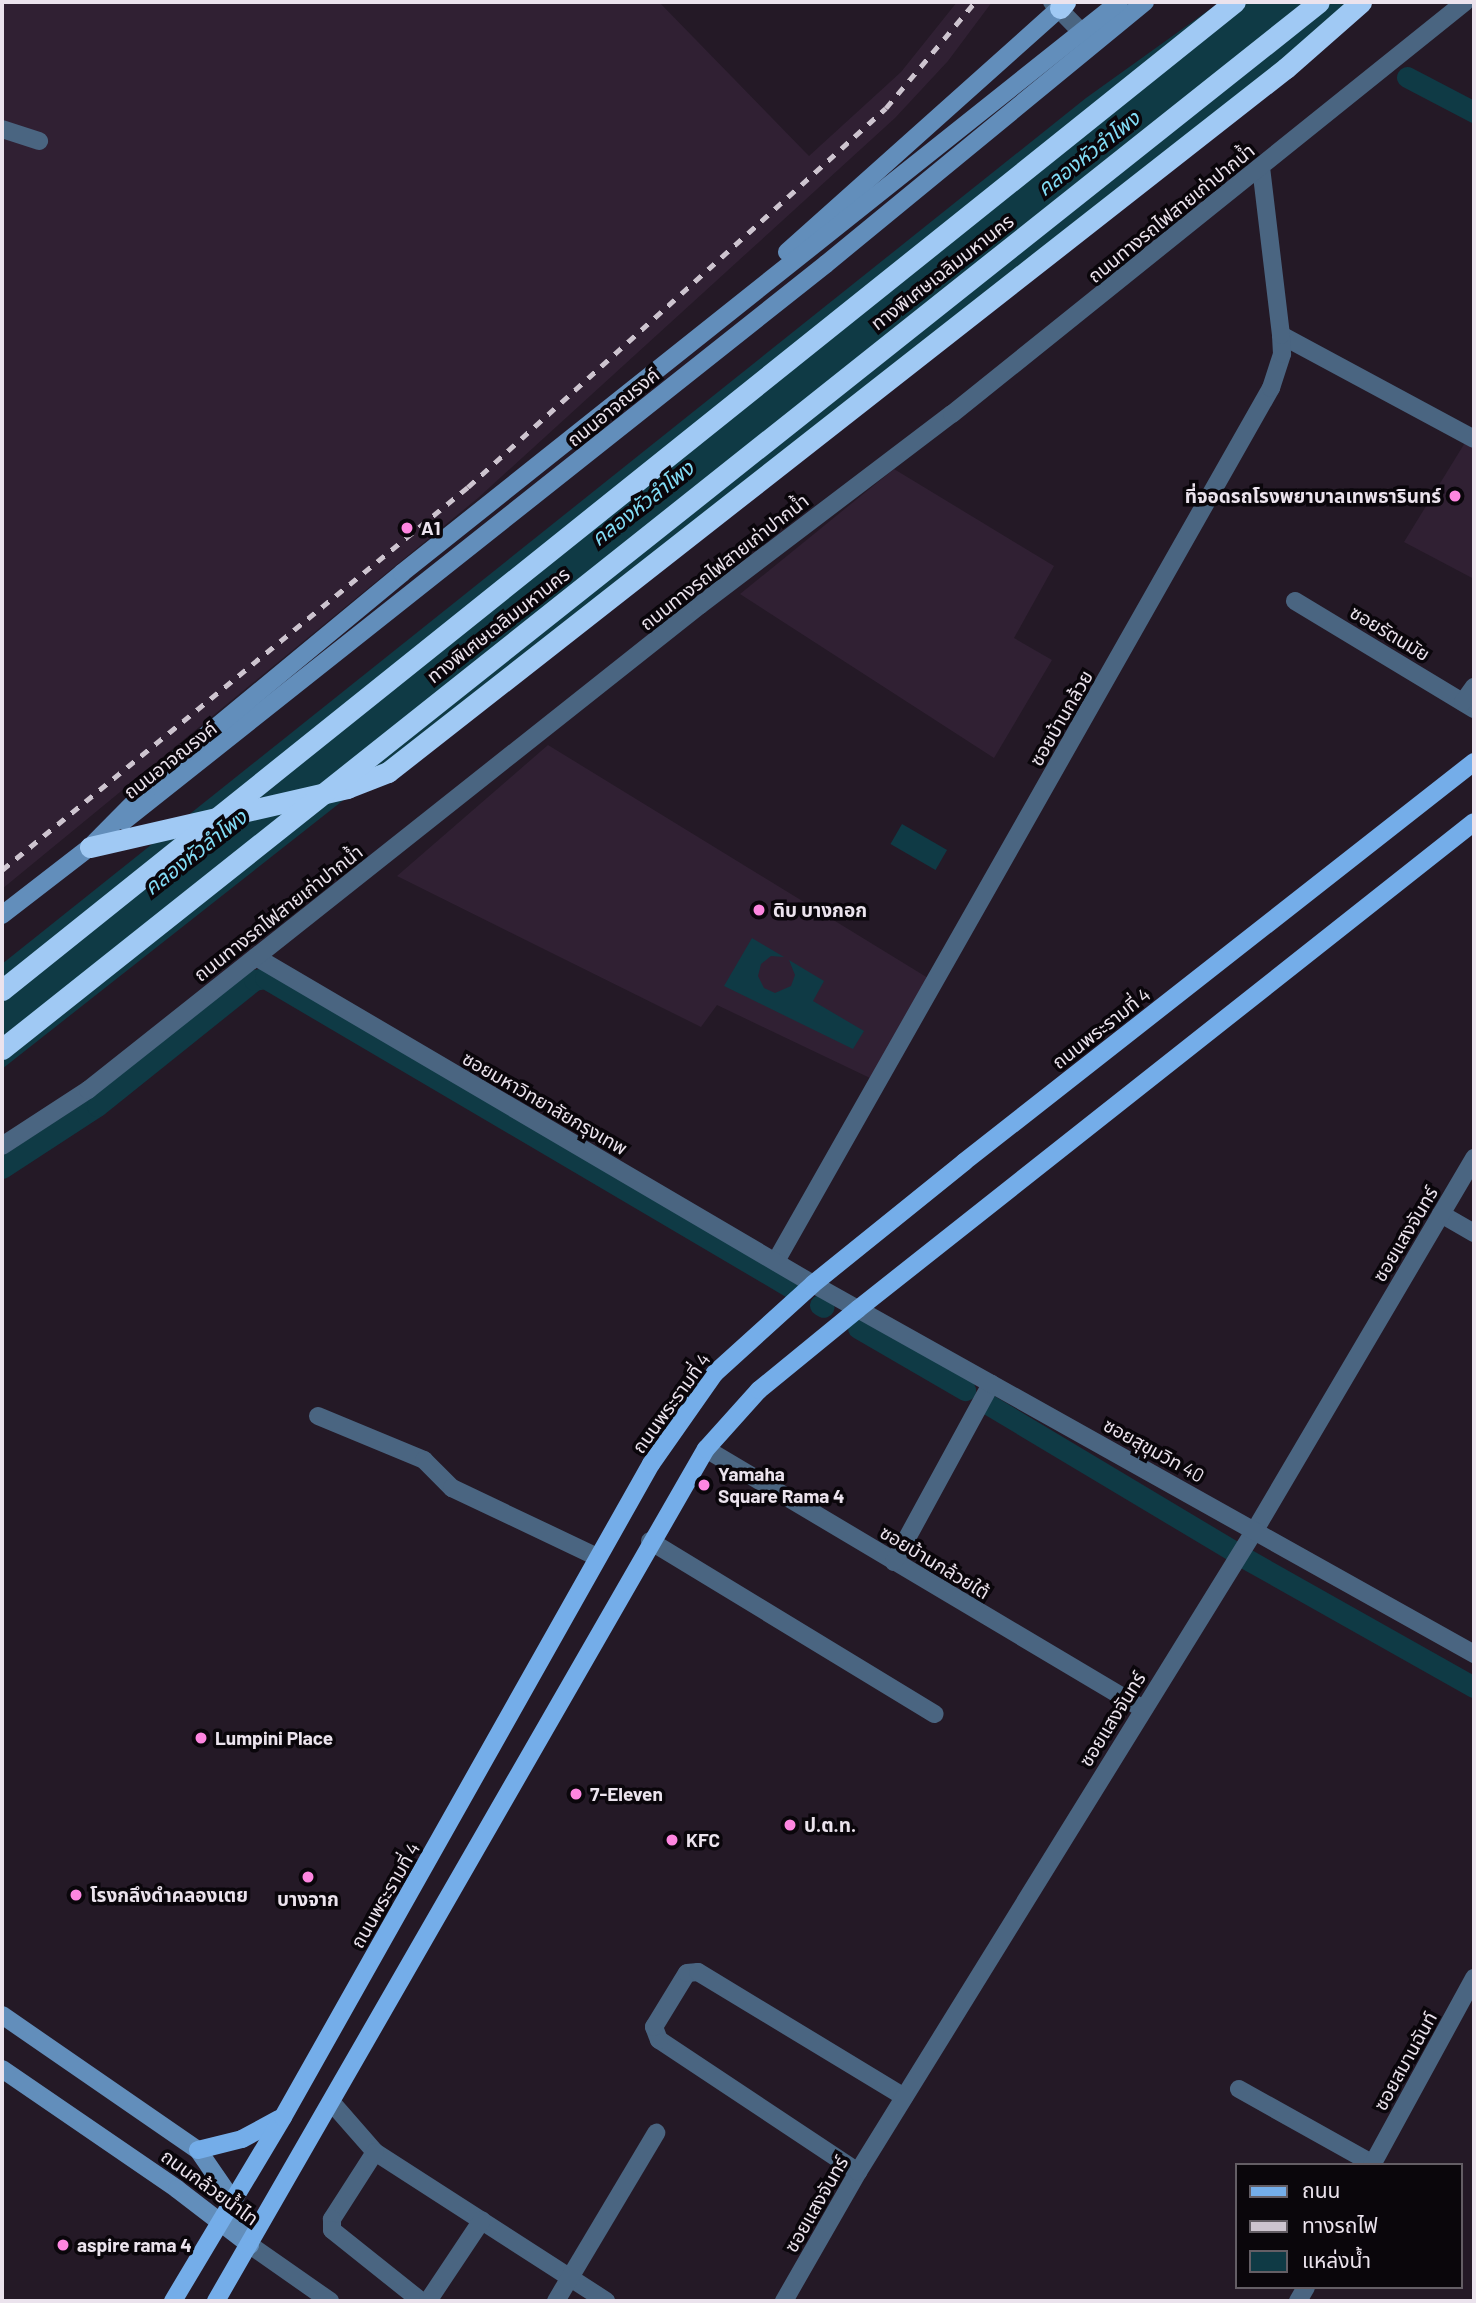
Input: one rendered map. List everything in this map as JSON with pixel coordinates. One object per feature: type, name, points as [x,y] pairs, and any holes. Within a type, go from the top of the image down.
[{"type":"highway","name":"ทางพิเศษเฉลิมมหานคร","points":[[2,990],[1235,2]]},
{"type":"highway","name":"ทางพิเศษเฉลิมมหานคร","points":[[2,1049],[1319,2]]},
{"type":"highway","points":[[96,841],[144,835],[347,788],[388,772],[824,427],[1286,68],[1361,2]]},
{"type":"main road","name":"ถนนอาจณรงค์","points":[[2,915],[96,841],[153,801],[815,272],[1087,37],[1119,2]]},
{"type":"main road","name":"ถนนอาจณรงค์","points":[[96,841],[175,761],[401,573],[721,319],[1087,37],[1145,2]]},
{"type":"main road","points":[[721,319],[794,246],[1059,4]]},
{"type":"main road","name":"ถนนพระรามที่ 4","points":[[173,2301],[283,2117],[651,1464],[715,1373],[813,1284],[1474,762]]},
{"type":"main road","points":[[216,2301],[333,2104],[650,1541],[706,1449],[759,1390],[858,1309],[1474,822]]},
{"type":"main road","name":"ถนนกล้วยน้ำไท","points":[[2,2015],[198,2150],[233,2201],[250,2245]]},
{"type":"main road","name":"ถนนกล้วยน้ำไท","points":[[2,2069],[220,2221],[250,2245]]},
{"type":"main road","points":[[198,2150],[242,2139],[283,2117]]},
{"type":"street","name":"ถนนทางรถไฟสายเก่าปากน้ำ","points":[[2,1146],[88,1090],[1261,168],[1465,2]]},
{"type":"street","points":[[1059,4],[1087,37]]},
{"type":"street","points":[[2,129],[39,141]]},
{"type":"street","name":"ซอยบ้านกล้วย","points":[[776,1261],[1271,388],[1282,354],[1261,168]]},
{"type":"street","points":[[1281,335],[1474,439]]},
{"type":"street","name":"ซอยรัตนมัย","points":[[1296,601],[1468,706],[1474,687]]},
{"type":"street","name":"ซอยมหาวิทยาลัยกรุงเทพ","points":[[257,957],[813,1284]]},
{"type":"street","name":"ซอยแสงจันทร์","points":[[784,2301],[858,2172],[1255,1530],[1474,1158]]},
{"type":"street","points":[[1441,1214],[1474,1233]]},
{"type":"street","name":"ซอยสุขุมวิท 40","points":[[813,1284],[1474,1654]]},
{"type":"street","points":[[894,1562],[991,1384]]},
{"type":"street","points":[[318,1416],[424,1460],[452,1488],[597,1557]]},
{"type":"street","name":"ซอยบ้านกล้วยใต้","points":[[706,1449],[1143,1709]]},
{"type":"street","points":[[650,1541],[934,1714]]},
{"type":"street","points":[[858,2172],[654,2035],[654,2027],[687,1973],[698,1972],[904,2097]]},
{"type":"street","name":"ซอยสมานฉันท์","points":[[1373,2163],[1474,1978]]},
{"type":"street","points":[[1239,2089],[1370,2163]]},
{"type":"street","points":[[333,2104],[375,2152],[606,2301]]},
{"type":"street","points":[[556,2301],[656,2133]]},
{"type":"street","points":[[375,2152],[332,2219],[332,2230],[421,2301]]},
{"type":"street","points":[[428,2301],[482,2220]]},
{"type":"street","points":[[250,2245],[330,2301]]},
{"type":"shaded area","points":[[2,2],[659,2],[809,156],[901,72],[957,2],[992,2],[948,61],[895,118],[478,498],[2,889]]},
{"type":"shaded area","name":"ที่จอดรถโรงพยาบาลเทพธารินทร์","points":[[1474,428],[1474,579],[1404,542]]},
{"type":"shaded area","points":[[894,469],[1054,566],[1014,638],[1052,660],[994,758],[740,594]]},
{"type":"shaded area","name":"ดิบ บางกอก","points":[[548,745],[928,978],[870,1078],[717,1005],[701,1027],[397,876]]},
{"type":"water","name":"คลองหัวลำโพง","points":[[1220,2],[1357,2],[2,1069],[2,964],[1086,98]]},
{"type":"water","points":[[902,824],[947,850],[936,870],[890,844]]},
{"type":"water","points":[[752,938],[784,957],[771,956],[761,964],[758,976],[764,988],[775,993],[791,986],[795,975],[789,960],[824,981],[813,1001],[864,1031],[853,1049],[724,986]]},
{"type":"waterway","points":[[1407,77],[1474,112]]},
{"type":"waterway","points":[[2,1168],[97,1106],[254,980],[265,978],[792,1288]]},
{"type":"waterway","points":[[820,1305],[824,1307]]},
{"type":"waterway","points":[[858,1328],[965,1390]]},
{"type":"waterway","points":[[986,1403],[1243,1557],[1474,1687]]},
{"type":"railway","points":[[2,870],[468,487],[886,108],[975,2]]},
{"type":"place","name":"ที่จอดรถโรงพยาบาลเทพธารินทร์","points":[[1455,496]]},
{"type":"place","name":"A1","points":[[407,528]]},
{"type":"place","name":"ดิบ บางกอก","points":[[759,910]]},
{"type":"place","name":"Yamaha Square Rama 4","points":[[704,1485]]},
{"type":"place","name":"Lumpini Place","points":[[201,1738]]},
{"type":"place","name":"7-Eleven","points":[[576,1794]]},
{"type":"place","name":"ป.ต.ท.","points":[[790,1825]]},
{"type":"place","name":"KFC","points":[[672,1840]]},
{"type":"place","name":"บางจาก","points":[[308,1877]]},
{"type":"place","name":"โรงกลึงดำคลองเตย","points":[[76,1895]]},
{"type":"place","name":"aspire rama 4","points":[[63,2245]]}]
